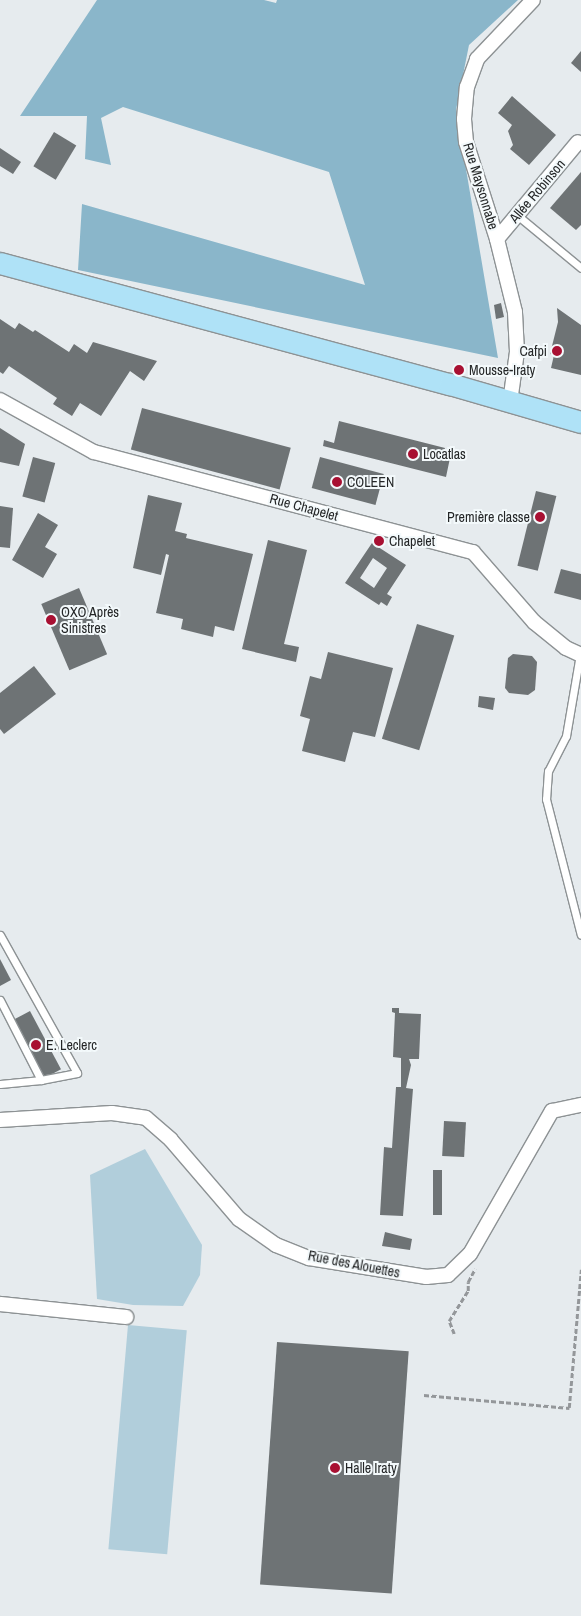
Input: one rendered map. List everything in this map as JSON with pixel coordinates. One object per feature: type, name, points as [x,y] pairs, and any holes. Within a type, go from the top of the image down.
[{"type":"main road","points":[[0,263],[450,384],[581,422]]},
{"type":"main road","points":[[450,384],[512,394],[581,412]]},
{"type":"street","name":"Rue Maysonnabe","points":[[512,394],[517,333],[497,239],[466,142],[464,119],[467,87],[477,59],[533,0]]},
{"type":"street","name":"Allée Robinson","points":[[497,239],[578,142]]},
{"type":"street","name":"Rue Chapelet","points":[[0,400],[94,452],[473,552],[534,622],[566,648],[581,654]]},
{"type":"street","name":"Rue des Alouettes","points":[[0,1120],[112,1113],[146,1118],[171,1140],[239,1219],[276,1245],[309,1258],[426,1278],[448,1275],[470,1254],[552,1111],[581,1105]]},
{"type":"street","points":[[0,1304],[126,1317]]},
{"type":"lane","points":[[517,215],[578,266],[581,256]]},
{"type":"lane","points":[[581,654],[566,736],[548,771],[546,799],[581,935]]},
{"type":"lane","points":[[0,934],[77,1073],[41,1080],[0,1084]]},
{"type":"lane","points":[[0,1000],[41,1080]]},
{"type":"path","points":[[424,1395],[569,1408],[581,1270]]},
{"type":"shaded area","points":[[97,0],[264,0],[276,3],[277,0],[518,0],[469,45],[456,110],[498,358],[78,270],[82,204],[365,285],[329,172],[123,107],[101,118],[111,165],[85,159],[87,116],[20,116]]},
{"type":"shaded area","points":[[145,1149],[202,1245],[200,1275],[183,1306],[133,1305],[97,1299],[90,1175]]},
{"type":"shaded area","points":[[128,1325],[187,1330],[167,1554],[108,1549]]},
{"type":"building","points":[[581,51],[581,72],[571,63]]},
{"type":"building","points":[[512,96],[556,135],[529,165],[510,149],[513,145],[508,131],[512,125],[498,113]]},
{"type":"building","points":[[54,132],[76,145],[56,180],[33,166]]},
{"type":"building","points":[[0,148],[21,162],[13,174],[0,166]]},
{"type":"building","points":[[581,172],[581,225],[576,230],[550,208]]},
{"type":"building","points":[[501,303],[504,317],[496,319],[494,305]]},
{"type":"building","points":[[557,308],[581,325],[581,375],[551,368],[554,355],[550,354],[558,322]]},
{"type":"building","points":[[0,319],[15,329],[19,323],[33,332],[35,330],[69,352],[74,344],[87,353],[93,342],[157,361],[144,381],[130,371],[101,416],[80,403],[72,416],[53,404],[57,398],[9,366],[3,374],[0,372]]},
{"type":"building","points":[[142,408],[291,448],[280,489],[131,450]]},
{"type":"building","points":[[339,421],[445,448],[443,455],[450,458],[446,477],[323,446],[324,440],[334,443]]},
{"type":"building","points":[[0,428],[25,444],[19,466],[0,462]]},
{"type":"building","points":[[33,457],[55,463],[45,503],[22,497]]},
{"type":"building","points":[[320,457],[384,474],[375,505],[312,488]]},
{"type":"building","points":[[536,491],[556,496],[538,571],[517,566]]},
{"type":"building","points":[[148,495],[182,503],[175,531],[187,534],[186,538],[253,554],[234,631],[215,626],[213,637],[181,629],[183,619],[156,613],[169,555],[166,554],[161,575],[133,568]]},
{"type":"building","points":[[0,506],[13,508],[10,548],[0,547]]},
{"type":"building","points":[[38,513],[58,525],[45,547],[57,554],[43,578],[12,560]]},
{"type":"building","points":[[268,540],[307,550],[284,644],[299,647],[296,662],[242,649]]},
{"type":"building","points":[[372,543],[406,565],[387,594],[392,597],[387,606],[381,602],[379,605],[345,583]],"holes":[[[373,558],[387,568],[374,588],[360,578]]]},
{"type":"building","points":[[561,569],[581,574],[581,600],[554,593]]},
{"type":"building","points":[[79,588],[107,654],[69,670],[41,604]]},
{"type":"building","points":[[417,624],[454,635],[419,750],[382,739]]},
{"type":"building","points":[[328,652],[393,668],[375,737],[353,732],[345,762],[302,751],[310,719],[300,716],[310,676],[321,679]]},
{"type":"building","points":[[513,654],[532,656],[537,662],[535,690],[528,695],[509,693],[505,688],[508,658]]},
{"type":"building","points":[[34,666],[56,694],[4,734],[0,729],[0,693]]},
{"type":"building","points":[[479,696],[495,698],[493,710],[478,707]]},
{"type":"building","points":[[0,959],[11,980],[0,986]]},
{"type":"building","points":[[392,1008],[399,1008],[399,1013],[421,1014],[419,1059],[409,1059],[411,1065],[406,1088],[413,1089],[403,1216],[380,1215],[384,1147],[392,1148],[396,1087],[401,1087],[401,1058],[393,1057],[395,1013],[392,1012]]},
{"type":"building","name":"E. Leclerc","points":[[30,1011],[61,1069],[42,1079],[11,1021]]},
{"type":"building","points":[[444,1121],[466,1122],[464,1157],[442,1156]]},
{"type":"building","points":[[433,1170],[442,1170],[442,1215],[433,1215]]},
{"type":"building","points":[[385,1232],[412,1239],[410,1250],[382,1246]]},
{"type":"building","name":"Halle Iraty","points":[[277,1342],[409,1351],[392,1594],[260,1584]]},
{"type":"place","name":"Cafpi","points":[[557,351]]},
{"type":"place","name":"Mousse-Iraty","points":[[459,370]]},
{"type":"place","name":"Locatlas","points":[[413,454]]},
{"type":"place","name":"COLEEN","points":[[337,482]]},
{"type":"place","name":"Première classe","points":[[540,517]]},
{"type":"place","name":"Chapelet","points":[[379,541]]},
{"type":"place","name":"OXO Après Sinistres","points":[[51,620]]},
{"type":"place","name":"E. Leclerc","points":[[36,1045]]},
{"type":"place","name":"Halle Iraty","points":[[335,1468]]}]
